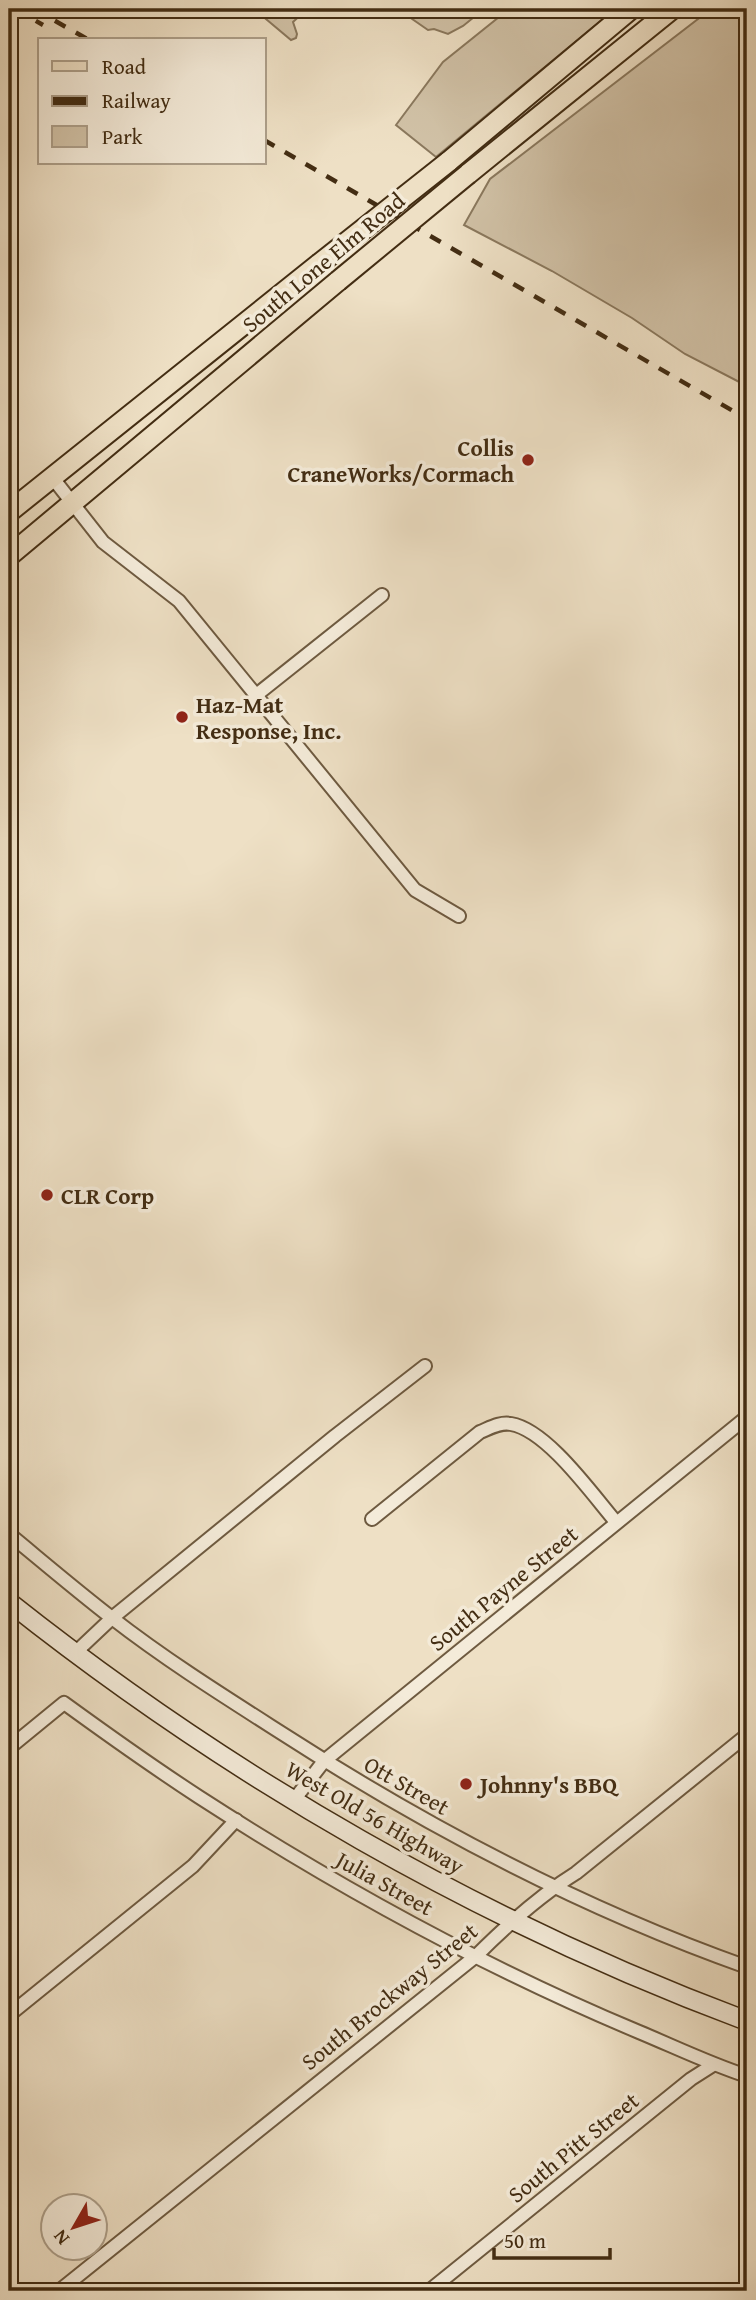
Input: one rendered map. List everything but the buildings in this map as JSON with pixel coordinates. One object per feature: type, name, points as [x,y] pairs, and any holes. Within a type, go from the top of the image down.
[{"type":"main road","name":"South Lone Elm Road","points":[[9,512],[448,162],[631,9]]},
{"type":"main road","name":"South Lone Elm Road","points":[[9,556],[338,281],[672,9]]},
{"type":"main road","name":"West Old 56 Highway","points":[[9,1602],[167,1718],[294,1800],[400,1862],[604,1963],[747,2021]]},
{"type":"street","points":[[52,477],[103,542],[179,601],[415,890],[460,916]]},
{"type":"street","points":[[255,696],[382,595]]},
{"type":"street","points":[[76,1652],[112,1618],[425,1366]]},
{"type":"street","name":"South Payne Street","points":[[294,1800],[324,1760],[747,1417]]},
{"type":"street","points":[[372,1519],[480,1433],[498,1425],[510,1424],[528,1430],[544,1440],[616,1522]]},
{"type":"street","name":"Ott Street","points":[[9,1534],[112,1618],[200,1680],[324,1760],[446,1833],[553,1887],[747,1967]]},
{"type":"street","name":"Julia Street","points":[[9,1748],[64,1703],[152,1766],[236,1820],[366,1897],[538,1987],[713,2065],[747,2076]]},
{"type":"street","name":"South Brockway Street","points":[[59,2291],[476,1956],[513,1920],[553,1887],[576,1873],[747,1735]]},
{"type":"street","points":[[9,2015],[193,1866],[236,1820]]},
{"type":"street","name":"South Pitt Street","points":[[429,2291],[691,2079],[713,2065]]},
{"type":"street","points":[[9,2285],[14,2291]]},
{"type":"green space","points":[[254,9],[340,9],[305,13],[293,22],[297,34],[296,38],[291,40]]},
{"type":"green space","points":[[386,9],[484,9],[448,34],[434,29],[428,30],[402,12]]},
{"type":"green space","points":[[509,9],[615,9],[436,157],[396,125],[443,62]]},
{"type":"green space","points":[[711,9],[747,9],[747,386],[685,354],[632,318],[552,271],[464,225],[490,179]]},
{"type":"railway","points":[[15,9],[43,25]]},
{"type":"railway","points":[[34,9],[85,38]]},
{"type":"railway","points":[[266,141],[747,419]]},
{"type":"place","name":"Collis CraneWorks/Cormach","points":[[528,460]]},
{"type":"place","name":"Haz-Mat Response, Inc.","points":[[182,717]]},
{"type":"place","name":"CLR Corp","points":[[47,1195]]},
{"type":"place","name":"Johnny's BBQ","points":[[466,1784]]}]
